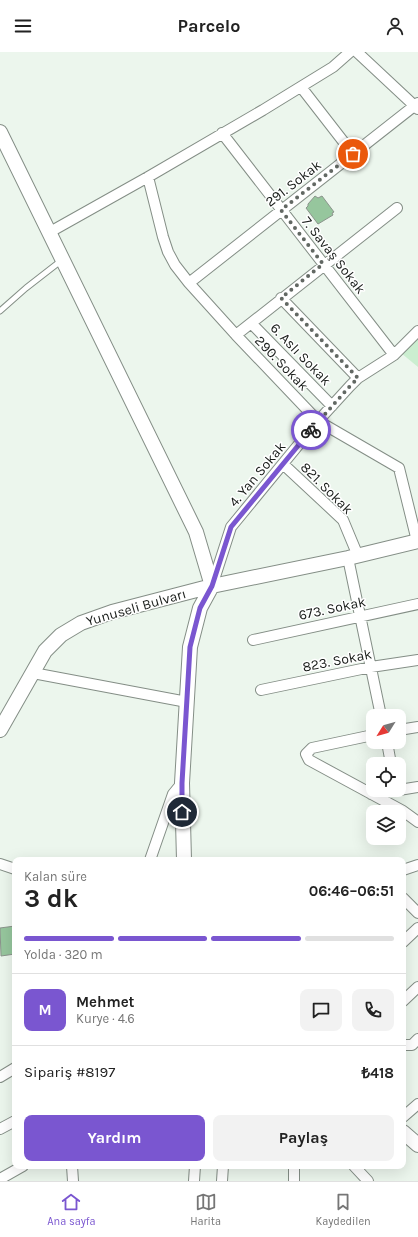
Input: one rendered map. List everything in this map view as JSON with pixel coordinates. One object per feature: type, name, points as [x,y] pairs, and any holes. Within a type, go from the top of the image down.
[{"type":"main road","points":[[0,132],[196,532],[212,586],[200,608],[190,647],[182,783],[184,857]]},
{"type":"main road","name":"Yunuseli Bulvarı","points":[[0,730],[46,651],[61,635],[81,623],[112,612],[212,586],[353,557],[418,541]]},
{"type":"main road","points":[[406,1135],[418,1145]]},
{"type":"street","points":[[50,232],[148,177],[301,87],[333,67],[350,52]]},
{"type":"street","points":[[357,52],[417,106]]},
{"type":"street","points":[[301,87],[353,154]]},
{"type":"street","name":"291. Sokak","points":[[188,283],[417,106]]},
{"type":"street","name":"7. Savaş Sokak","points":[[222,134],[394,355]]},
{"type":"street","name":"290. Sokak","points":[[148,177],[163,238],[168,252],[188,283],[318,421],[399,468],[418,541]]},
{"type":"street","points":[[236,335],[323,264],[397,208]]},
{"type":"street","points":[[281,298],[358,378]]},
{"type":"street","name":"6. Aslı Sokak","points":[[251,323],[332,406]]},
{"type":"street","name":"4. Yan Sokak","points":[[212,586],[231,527],[318,421],[350,386],[358,378],[394,355],[418,331]]},
{"type":"street","name":"821. Sokak","points":[[283,464],[343,520],[353,557],[361,616],[380,709]]},
{"type":"street","name":"673. Sokak","points":[[253,640],[418,604]]},
{"type":"street","name":"823. Sokak","points":[[261,690],[371,667],[418,660]]},
{"type":"street","points":[[33,673],[186,702]]},
{"type":"street","points":[[406,729],[418,727]]},
{"type":"street","points":[[366,736],[312,748],[306,754],[309,760],[366,791]]},
{"type":"street","points":[[151,857],[173,794],[182,783]]},
{"type":"street","points":[[406,789],[418,787]]},
{"type":"street","points":[[377,797],[393,805]]},
{"type":"street","points":[[406,812],[418,822]]},
{"type":"street","points":[[0,864],[12,868]]},
{"type":"street","points":[[406,869],[418,865]]},
{"type":"street","points":[[406,901],[418,913]]},
{"type":"street","points":[[406,939],[418,928]]},
{"type":"street","points":[[408,997],[418,987]]},
{"type":"street","points":[[406,1045],[412,1045],[418,1039]]},
{"type":"street","points":[[0,1077],[12,1070]]},
{"type":"street","points":[[406,1114],[418,1104]]},
{"type":"street","points":[[0,1129],[12,1123]]},
{"type":"street","points":[[0,1179],[18,1169]]},
{"type":"street","points":[[72,1169],[73,1181]]},
{"type":"street","points":[[194,1181],[195,1169]]},
{"type":"street","points":[[222,1181],[223,1169]]},
{"type":"street","points":[[294,1169],[294,1181]]},
{"type":"street","points":[[357,1169],[368,1181]]},
{"type":"lane","points":[[0,311],[63,259]]},
{"type":"green space","points":[[418,337],[418,367],[401,353]]},
{"type":"building","points":[[315,196],[318,198],[322,196],[334,212],[332,213],[333,215],[318,224],[306,208]]},
{"type":"building","points":[[12,926],[12,954],[1,956],[0,928]]},
{"type":"way so far","points":[[311,430],[358,378],[281,298],[323,264],[281,210],[353,154]]},
{"type":"route","points":[[182,812],[182,783],[190,647],[200,608],[212,586],[231,527],[311,430]]}]
